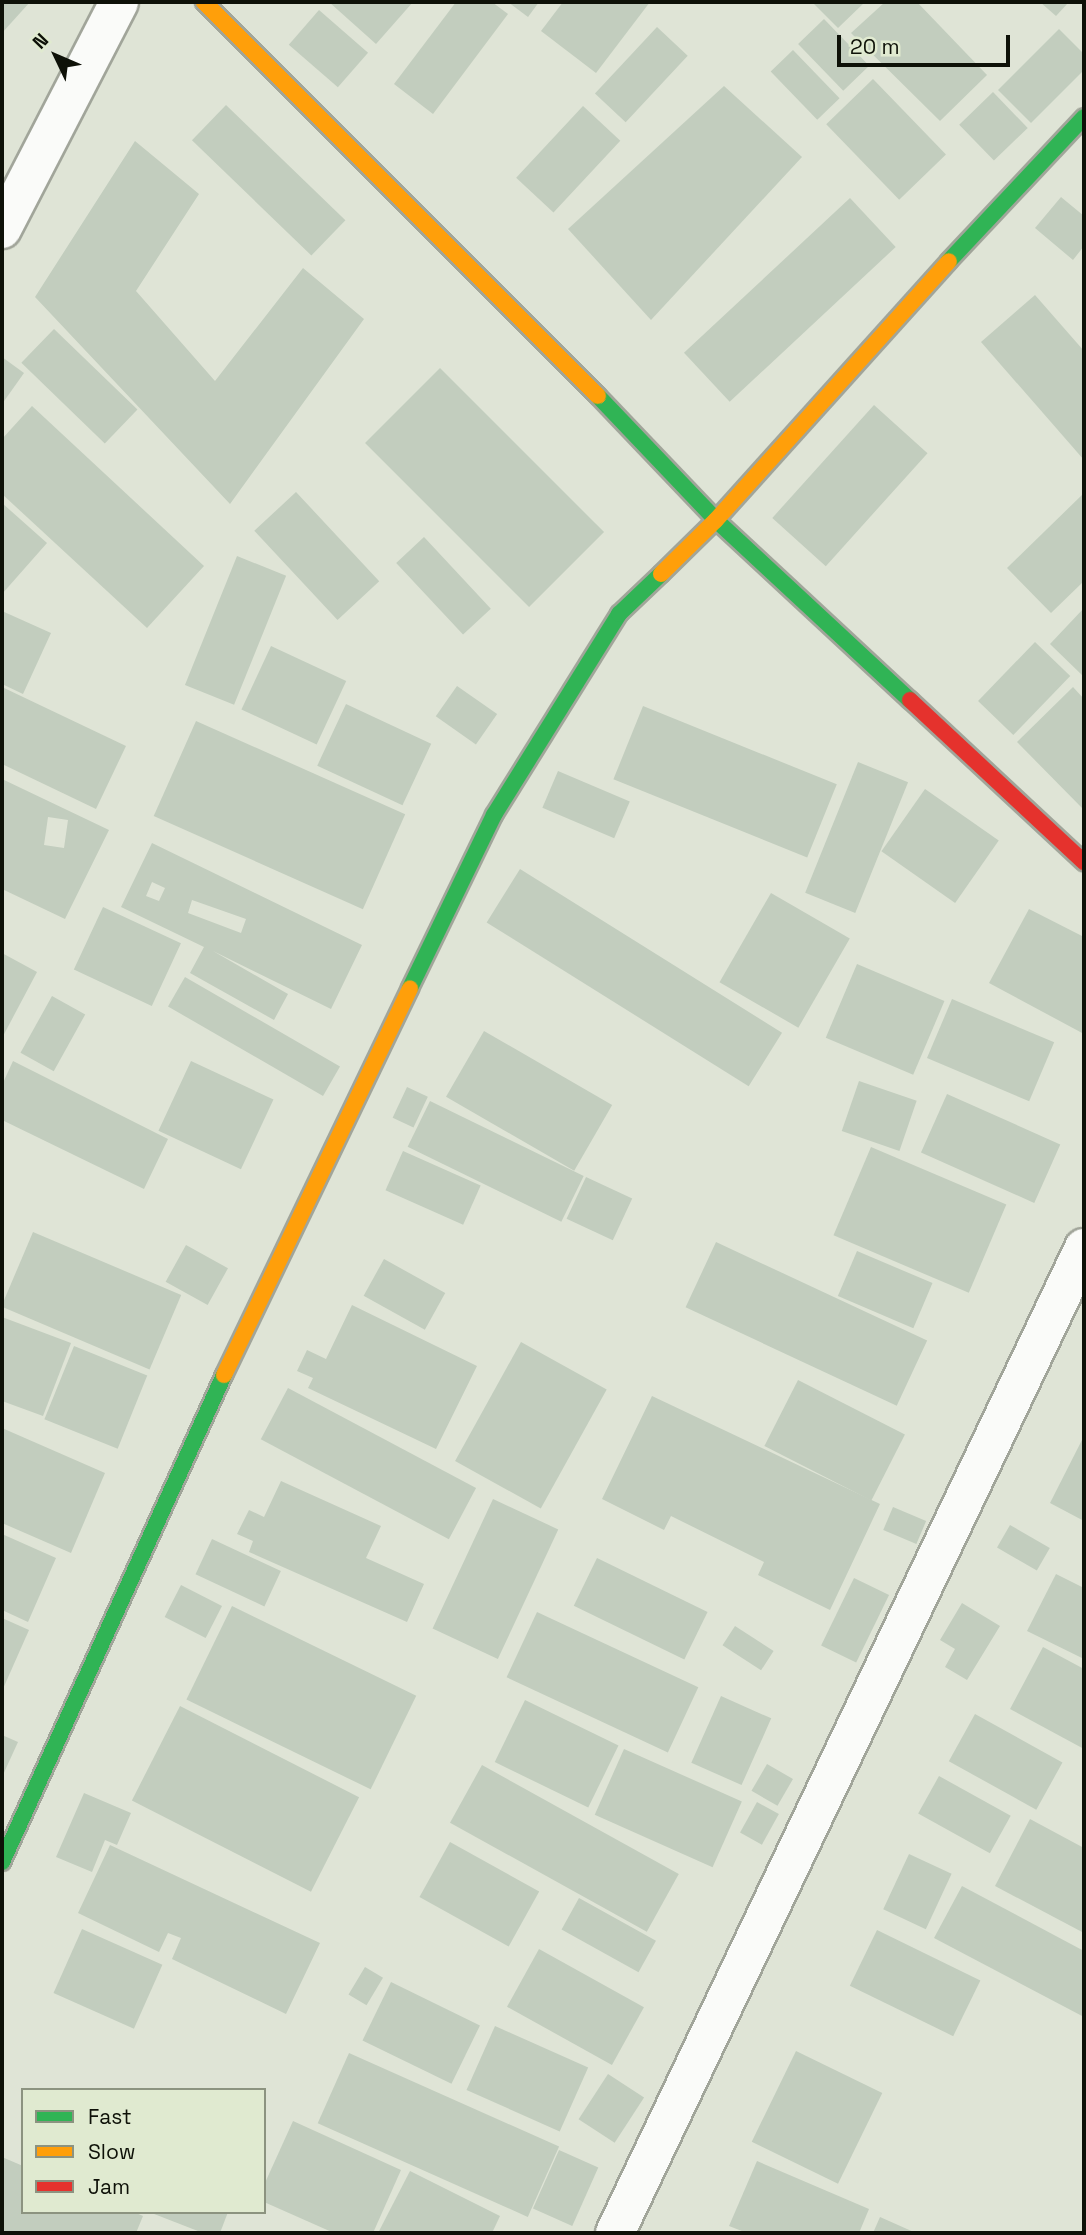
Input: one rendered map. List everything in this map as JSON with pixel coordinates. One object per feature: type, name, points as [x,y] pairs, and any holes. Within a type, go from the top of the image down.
[{"type":"street","points":[[2,229],[118,2]]},
{"type":"street","points":[[204,2],[572,369],[716,520],[1084,862]]},
{"type":"street","points":[[2,1862],[253,1311],[494,815],[619,614],[716,520],[884,330],[1084,117]]},
{"type":"street","points":[[615,2233],[1084,1248]]},
{"type":"building","points":[[2,2],[30,2],[2,33]]},
{"type":"building","points":[[329,2],[413,2],[376,44]]},
{"type":"building","points":[[456,2],[492,2],[508,14],[433,114],[394,84]]},
{"type":"building","points":[[508,2],[539,2],[528,17]]},
{"type":"building","points":[[563,2],[650,2],[596,73],[541,31]]},
{"type":"building","points":[[812,2],[865,2],[838,28]]},
{"type":"building","points":[[885,2],[917,2],[987,75],[940,121],[851,33]]},
{"type":"building","points":[[1040,2],[1069,2],[1056,16]]},
{"type":"building","points":[[319,10],[368,53],[338,87],[289,45]]},
{"type":"building","points":[[824,19],[869,66],[843,91],[798,44]]},
{"type":"building","points":[[657,27],[688,56],[626,122],[595,94]]},
{"type":"building","points":[[1059,29],[1084,54],[1084,70],[1031,123],[998,90]]},
{"type":"building","points":[[793,50],[840,98],[817,120],[771,72]]},
{"type":"building","points":[[873,79],[946,155],[899,200],[826,124]]},
{"type":"building","points":[[724,86],[802,157],[651,320],[568,229]]},
{"type":"building","points":[[993,92],[1028,128],[994,161],[959,125]]},
{"type":"building","points":[[226,105],[345,220],[311,256],[192,140]]},
{"type":"building","points":[[583,106],[620,141],[553,212],[516,178]]},
{"type":"building","points":[[135,141],[199,194],[136,291],[215,381],[303,268],[364,319],[230,504],[35,297]]},
{"type":"building","points":[[1061,197],[1084,216],[1084,246],[1073,260],[1035,228]]},
{"type":"building","points":[[850,198],[896,247],[730,402],[684,353]]},
{"type":"building","points":[[1035,295],[1084,351],[1084,460],[981,342]]},
{"type":"building","points":[[54,329],[137,410],[105,443],[21,363]]},
{"type":"building","points":[[2,357],[24,373],[2,404]]},
{"type":"building","points":[[440,368],[604,532],[529,607],[365,443]]},
{"type":"building","points":[[874,405],[928,453],[826,566],[772,518]]},
{"type":"building","points":[[32,406],[204,566],[147,628],[2,494],[2,439]]},
{"type":"building","points":[[296,492],[379,581],[338,620],[254,531]]},
{"type":"building","points":[[1084,493],[1084,581],[1051,613],[1007,568]]},
{"type":"building","points":[[2,503],[47,543],[2,594]]},
{"type":"building","points":[[424,537],[491,609],[463,635],[396,563]]},
{"type":"building","points":[[237,556],[286,576],[234,705],[185,685]]},
{"type":"building","points":[[1084,608],[1084,677],[1050,644]]},
{"type":"building","points":[[2,611],[51,633],[23,694],[2,684]]},
{"type":"building","points":[[1035,642],[1070,676],[1013,735],[978,701]]},
{"type":"building","points":[[271,646],[346,681],[317,745],[241,709]]},
{"type":"building","points":[[457,686],[497,714],[476,744],[436,716]]},
{"type":"building","points":[[2,687],[126,746],[96,809],[2,764]]},
{"type":"building","points":[[1073,687],[1084,699],[1084,810],[1017,742]]},
{"type":"building","points":[[346,704],[431,744],[402,805],[317,766]]},
{"type":"building","points":[[643,706],[837,784],[807,858],[613,779]]},
{"type":"building","points":[[196,721],[405,814],[363,909],[154,816]]},
{"type":"building","points":[[858,762],[908,782],[855,913],[805,893]]},
{"type":"building","points":[[558,771],[630,801],[614,838],[542,808]]},
{"type":"building","points":[[2,779],[109,830],[65,919],[2,889]],"holes":[[[48,817],[68,820],[64,848],[44,845]]]},
{"type":"building","points":[[925,789],[999,841],[955,903],[881,851]]},
{"type":"building","points":[[152,843],[362,945],[331,1009],[213,951],[288,994],[274,1020],[190,973],[204,947],[121,907]],"holes":[[[152,882],[165,888],[159,901],[146,896]],[[192,900],[246,919],[241,933],[188,913]]]},
{"type":"building","points":[[520,869],[782,1033],[749,1086],[487,922]]},
{"type":"building","points":[[771,893],[850,938],[798,1028],[720,982]]},
{"type":"building","points":[[103,907],[181,943],[152,1006],[74,970]]},
{"type":"building","points":[[1029,909],[1084,937],[1084,1034],[989,983]]},
{"type":"building","points":[[2,953],[37,972],[2,1038]]},
{"type":"building","points":[[857,964],[944,1001],[913,1075],[826,1038]]},
{"type":"building","points":[[185,977],[340,1066],[323,1096],[168,1006]]},
{"type":"building","points":[[52,996],[85,1014],[54,1071],[20,1053]]},
{"type":"building","points":[[952,999],[1054,1042],[1029,1101],[927,1058]]},
{"type":"building","points":[[484,1031],[612,1105],[574,1171],[446,1097]]},
{"type":"building","points":[[13,1061],[168,1139],[144,1189],[2,1120],[2,1085]]},
{"type":"building","points":[[191,1061],[273,1099],[241,1169],[158,1131]]},
{"type":"building","points":[[859,1081],[917,1101],[899,1151],[842,1131]]},
{"type":"building","points":[[407,1087],[428,1097],[413,1128],[393,1118]]},
{"type":"building","points":[[947,1094],[1060,1144],[1034,1203],[921,1152]]},
{"type":"building","points":[[430,1101],[584,1176],[561,1222],[408,1147]]},
{"type":"building","points":[[871,1147],[1006,1204],[969,1293],[833,1235]]},
{"type":"building","points":[[403,1151],[481,1186],[463,1225],[386,1190]]},
{"type":"building","points":[[586,1177],[632,1199],[613,1240],[567,1219]]},
{"type":"building","points":[[33,1232],[181,1295],[150,1369],[2,1307]]},
{"type":"building","points":[[716,1242],[927,1340],[897,1406],[686,1307]]},
{"type":"building","points":[[186,1245],[228,1268],[208,1305],[166,1282]]},
{"type":"building","points":[[857,1251],[932,1283],[913,1328],[838,1296]]},
{"type":"building","points":[[384,1259],[445,1293],[425,1330],[364,1296]]},
{"type":"building","points":[[352,1305],[477,1366],[436,1449],[308,1388],[313,1378],[297,1371],[307,1350],[326,1359]]},
{"type":"building","points":[[2,1317],[71,1343],[43,1416],[2,1401]]},
{"type":"building","points":[[521,1342],[607,1390],[541,1508],[455,1461]]},
{"type":"building","points":[[74,1346],[147,1376],[118,1449],[44,1419]]},
{"type":"building","points":[[798,1380],[905,1434],[871,1500],[764,1446]]},
{"type":"building","points":[[288,1388],[476,1488],[449,1539],[261,1439]]},
{"type":"building","points":[[652,1396],[880,1504],[830,1610],[758,1575],[764,1562],[671,1516],[664,1530],[602,1499]]},
{"type":"building","points":[[2,1428],[105,1473],[71,1553],[2,1523]]},
{"type":"building","points":[[1084,1436],[1084,1521],[1050,1503]]},
{"type":"building","points":[[281,1481],[381,1526],[366,1558],[424,1584],[407,1622],[249,1552],[253,1541],[237,1534],[249,1510],[264,1517]]},
{"type":"building","points":[[493,1499],[558,1529],[498,1659],[433,1629]]},
{"type":"building","points":[[893,1507],[926,1521],[916,1544],[883,1530]]},
{"type":"building","points":[[1010,1525],[1050,1548],[1037,1571],[997,1548]]},
{"type":"building","points":[[2,1534],[56,1558],[28,1622],[2,1610]]},
{"type":"building","points":[[212,1539],[281,1571],[264,1606],[196,1574]]},
{"type":"building","points":[[597,1558],[708,1612],[684,1660],[574,1606]]},
{"type":"building","points":[[1056,1574],[1084,1588],[1084,1659],[1027,1631]]},
{"type":"building","points":[[854,1578],[889,1595],[856,1663],[821,1645]]},
{"type":"building","points":[[181,1585],[222,1606],[206,1638],[165,1617]]},
{"type":"building","points":[[962,1603],[1000,1626],[967,1680],[945,1667],[955,1649],[940,1640]]},
{"type":"building","points":[[232,1606],[416,1696],[371,1789],[186,1699]]},
{"type":"building","points":[[537,1612],[698,1687],[668,1752],[507,1677]]},
{"type":"building","points":[[2,1618],[29,1630],[2,1691]]},
{"type":"building","points":[[735,1626],[774,1651],[761,1670],[722,1645]]},
{"type":"building","points":[[1043,1647],[1084,1669],[1084,1749],[1010,1709]]},
{"type":"building","points":[[721,1696],[771,1718],[742,1785],[691,1763]]},
{"type":"building","points":[[525,1700],[618,1746],[588,1808],[495,1762]]},
{"type":"building","points":[[180,1706],[359,1797],[311,1892],[132,1800]]},
{"type":"building","points":[[975,1714],[1062,1762],[1036,1810],[949,1761]]},
{"type":"building","points":[[2,1735],[18,1742],[2,1777]]},
{"type":"building","points":[[624,1749],[742,1801],[713,1867],[595,1815]]},
{"type":"building","points":[[767,1764],[793,1779],[777,1806],[752,1791]]},
{"type":"building","points":[[482,1765],[679,1874],[647,1932],[450,1823]]},
{"type":"building","points":[[939,1776],[1011,1816],[990,1853],[918,1814]]},
{"type":"building","points":[[84,1793],[131,1813],[117,1845],[105,1840],[92,1872],[56,1857]]},
{"type":"building","points":[[757,1802],[779,1814],[762,1845],[740,1833]]},
{"type":"building","points":[[1030,1819],[1084,1848],[1084,1933],[995,1886]]},
{"type":"building","points":[[450,1842],[539,1891],[509,1947],[419,1897]]},
{"type":"building","points":[[110,1845],[320,1943],[286,2014],[172,1959],[181,1938],[168,1933],[159,1952],[78,1913]]},
{"type":"building","points":[[909,1854],[952,1874],[926,1929],[883,1909]]},
{"type":"building","points":[[962,1886],[1084,1951],[1084,2017],[934,1938]]},
{"type":"building","points":[[579,1898],[656,1941],[639,1972],[562,1929]]},
{"type":"building","points":[[82,1929],[162,1965],[134,2029],[54,1993]]},
{"type":"building","points":[[877,1930],[980,1980],[953,2036],[850,1986]]},
{"type":"building","points":[[539,1949],[644,2007],[612,2065],[507,2007]]},
{"type":"building","points":[[365,1967],[383,1978],[367,2005],[349,1994]]},
{"type":"building","points":[[391,1982],[480,2025],[451,2084],[363,2040]]},
{"type":"building","points":[[495,2026],[588,2067],[560,2131],[467,2090]]},
{"type":"building","points":[[796,2051],[882,2093],[838,2184],[752,2142]]},
{"type":"building","points":[[349,2053],[559,2147],[528,2217],[318,2123]]},
{"type":"building","points":[[608,2074],[644,2097],[615,2143],[579,2119]]},
{"type":"building","points":[[293,2121],[401,2170],[373,2233],[334,2233],[266,2203],[266,2181]]},
{"type":"building","points":[[559,2150],[598,2167],[572,2226],[533,2208]]},
{"type":"building","points":[[2,2157],[21,2165],[21,2214],[143,2216],[136,2233],[2,2233]]},
{"type":"building","points":[[757,2161],[869,2209],[859,2233],[747,2233],[729,2226]]},
{"type":"building","points":[[410,2171],[500,2216],[492,2233],[378,2233]]},
{"type":"building","points":[[154,2214],[227,2214],[220,2233],[203,2233]]},
{"type":"building","points":[[880,2217],[916,2233],[873,2233]]},
{"type":"traffic: fast","points":[[949,261],[1084,117]]},
{"type":"traffic: fast","points":[[598,396],[716,520],[910,700]]},
{"type":"traffic: fast","points":[[410,988],[494,815],[619,614],[661,574]]},
{"type":"traffic: fast","points":[[2,1862],[224,1375]]},
{"type":"traffic: slow","points":[[204,2],[598,396]]},
{"type":"traffic: slow","points":[[661,574],[716,520],[949,261]]},
{"type":"traffic: slow","points":[[224,1375],[410,988]]},
{"type":"traffic: jam","points":[[910,700],[1084,862]]}]
